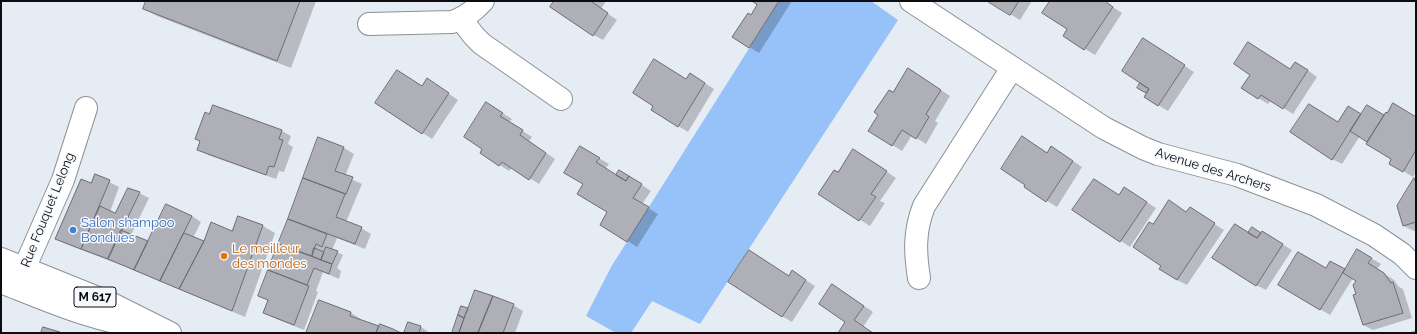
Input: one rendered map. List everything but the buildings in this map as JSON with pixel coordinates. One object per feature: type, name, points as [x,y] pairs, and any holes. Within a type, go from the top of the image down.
[{"type":"street","points":[[368,24],[452,22],[461,19],[472,12],[483,1]]},
{"type":"street","name":"Avenue des Archers","points":[[911,1],[1104,128],[1158,154],[1245,178],[1316,205],[1374,235],[1402,254],[1416,268]]},
{"type":"street","points":[[461,19],[482,44],[560,99]]},
{"type":"street","points":[[919,278],[916,262],[915,241],[916,229],[924,206],[1012,68]]},
{"type":"street","name":"Rue Fouquet Lelong","points":[[14,280],[63,180],[86,108]]},
{"type":"street","name":"M 617","points":[[1,259],[14,280],[110,303],[166,332]]},
{"type":"shaded area","points":[[779,1],[871,1],[898,20],[700,324],[652,301],[631,333],[616,333],[586,316],[611,267]]},
{"type":"place","name":"Salon shampoo Bondues","points":[[73,230]]},
{"type":"place","name":"Le meilleur des mondes","points":[[224,256]]}]
